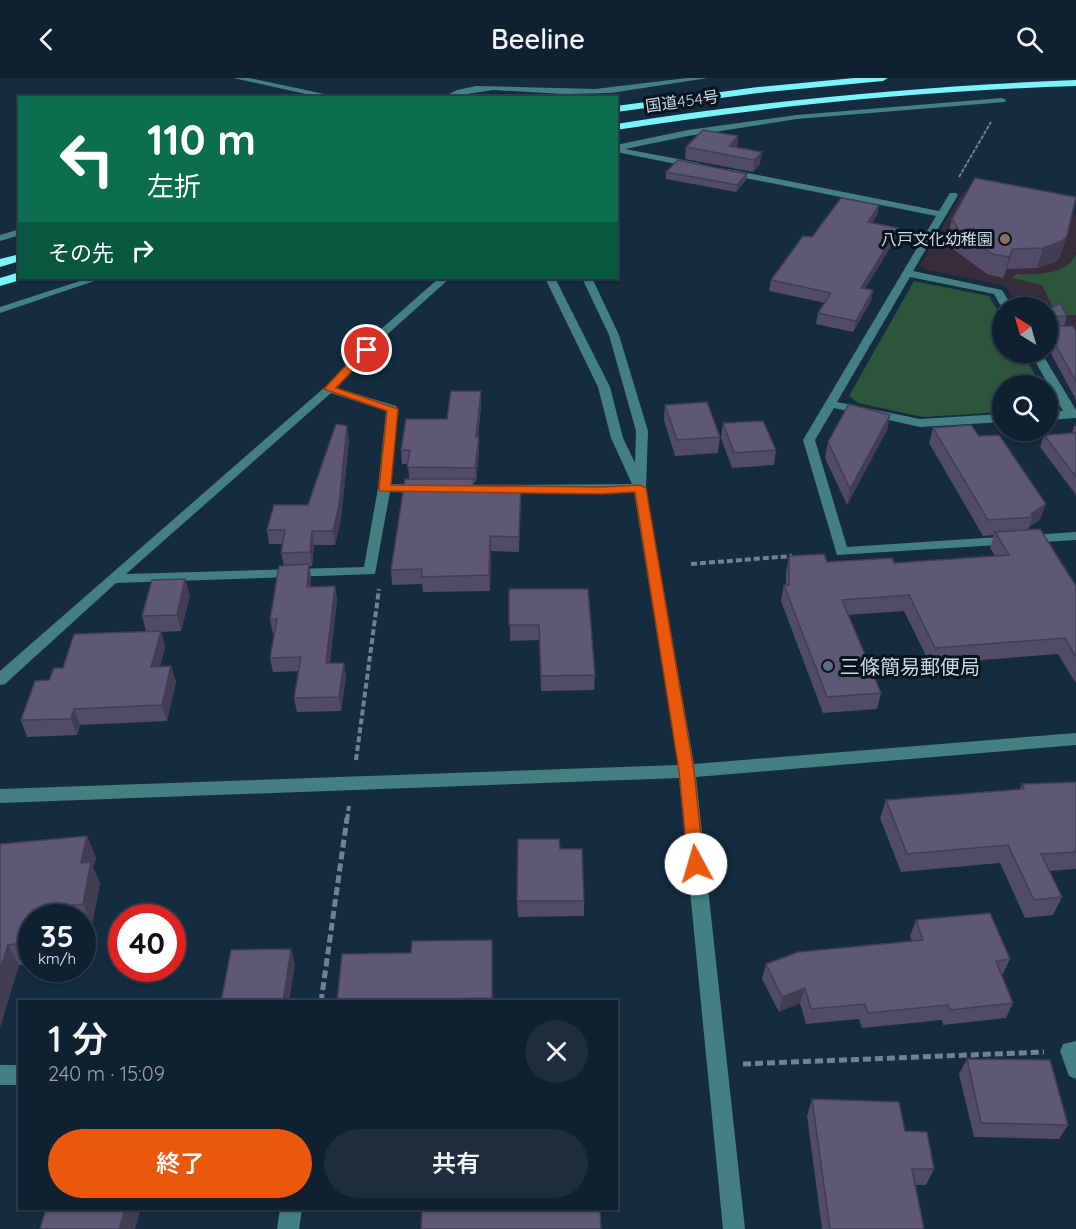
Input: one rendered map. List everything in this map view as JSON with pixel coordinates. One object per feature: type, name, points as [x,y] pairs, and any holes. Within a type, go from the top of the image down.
[{"type":"highway","name":"国道454号","points":[[618,109],[758,90],[883,78]]},
{"type":"highway","name":"国道454号","points":[[618,127],[826,99],[981,87],[1076,83]]},
{"type":"highway","points":[[0,263],[18,258]]},
{"type":"highway","points":[[0,282],[18,277]]},
{"type":"street","points":[[237,78],[329,96]]},
{"type":"street","points":[[448,96],[460,88],[497,81],[577,92],[704,78]]},
{"type":"street","points":[[618,149],[688,133],[796,117],[1002,100]]},
{"type":"street","points":[[618,149],[709,168]]},
{"type":"street","points":[[721,170],[941,214]]},
{"type":"street","points":[[953,195],[809,440],[842,552],[1076,536]]},
{"type":"street","points":[[0,238],[18,233]]},
{"type":"street","points":[[907,273],[998,292],[1001,297]]},
{"type":"street","points":[[0,310],[95,279]]},
{"type":"street","points":[[0,680],[329,389],[376,339],[444,279]]},
{"type":"street","points":[[550,279],[604,387],[617,438],[640,488]]},
{"type":"street","points":[[587,279],[614,335],[642,430],[640,488],[687,771],[734,1229]]},
{"type":"street","points":[[1042,363],[1073,414],[1058,415]]},
{"type":"street","points":[[112,579],[369,572],[384,488],[392,409],[329,389]]},
{"type":"street","points":[[830,404],[920,423],[992,419]]},
{"type":"street","points":[[384,488],[442,489]]},
{"type":"street","points":[[488,489],[640,488]]},
{"type":"street","points":[[0,796],[687,771],[1076,739]]},
{"type":"street","points":[[0,1075],[18,1075]]},
{"type":"street","points":[[288,1229],[291,1210]]},
{"type":"path","points":[[953,195],[953,188],[1002,100]]},
{"type":"path","points":[[691,564],[795,556]]},
{"type":"path","points":[[718,1065],[1074,1057]]},
{"type":"shaded area","name":"八戸文化幼稚園","points":[[963,192],[1076,213],[1076,327],[1058,327],[1058,297],[1012,297],[1005,286],[927,270],[920,265]]},
{"type":"green space","points":[[1076,254],[1076,315],[1058,315],[1058,297],[1048,297],[1042,285],[1012,278],[1016,274],[1041,274],[1058,270],[1072,261]]},
{"type":"green space","points":[[914,281],[989,296],[992,301],[992,363],[1028,363],[1035,375],[992,375],[992,413],[923,417],[858,403],[849,396]]},
{"type":"building","points":[[703,130],[738,136],[729,146],[762,152],[754,160],[686,147]]},
{"type":"building","points":[[678,160],[747,174],[737,185],[666,172]]},
{"type":"building","points":[[975,178],[1076,197],[1067,236],[1062,241],[1043,248],[1013,249],[1009,257],[992,254],[958,229],[952,219]]},
{"type":"building","points":[[841,198],[879,205],[868,222],[898,228],[861,288],[873,290],[856,321],[818,313],[831,293],[771,280],[803,236],[812,237]]},
{"type":"building","points":[[1060,303],[1067,316],[1058,316],[1058,304]]},
{"type":"building","points":[[1058,326],[1073,326],[1076,331],[1076,382],[1058,349]]},
{"type":"building","points":[[451,391],[481,391],[475,468],[407,467],[410,450],[401,450],[406,419],[447,419]]},
{"type":"building","points":[[707,402],[720,437],[677,440],[665,405]]},
{"type":"building","points":[[849,404],[890,415],[850,489],[828,442]]},
{"type":"building","points":[[763,421],[776,450],[734,453],[723,423]]},
{"type":"building","points":[[336,424],[347,426],[339,505],[333,531],[312,531],[310,552],[281,553],[285,530],[267,530],[274,505],[308,505]]},
{"type":"building","points":[[971,425],[979,436],[992,435],[992,441],[1003,441],[1046,504],[1031,514],[1033,517],[988,520],[933,428]]},
{"type":"building","points":[[1076,433],[1076,477],[1049,441],[1058,441],[1058,434]]},
{"type":"building","points":[[405,479],[474,479],[473,485],[521,485],[519,537],[490,536],[489,575],[422,577],[422,569],[391,570]]},
{"type":"building","points":[[1040,529],[1076,586],[1076,657],[1065,638],[935,648],[909,595],[842,600],[881,693],[827,697],[784,585],[789,585],[789,556],[824,554],[827,562],[892,558],[894,563],[1009,555],[995,532]]},
{"type":"building","points":[[309,564],[307,587],[335,586],[326,663],[344,663],[339,697],[294,698],[301,657],[270,658],[277,619],[270,620],[279,566]]},
{"type":"building","points":[[185,579],[177,615],[142,616],[152,580]]},
{"type":"building","points":[[509,589],[588,589],[595,675],[541,676],[539,625],[509,625]]},
{"type":"building","points":[[161,631],[151,667],[171,666],[162,705],[74,709],[71,719],[21,720],[35,681],[49,680],[54,668],[63,668],[74,634]]},
{"type":"building","points":[[1076,782],[1076,852],[1041,854],[1062,897],[1034,900],[1008,845],[907,854],[886,800],[1024,789],[1022,784]]},
{"type":"building","points":[[87,836],[81,863],[91,862],[83,904],[18,904],[18,944],[8,945],[0,970],[0,844]]},
{"type":"building","points":[[518,839],[559,839],[560,849],[582,849],[584,901],[517,901]]},
{"type":"building","points":[[990,913],[1010,959],[996,961],[1013,1003],[950,1010],[948,1005],[868,1013],[865,1004],[811,1009],[805,988],[782,997],[766,964],[798,952],[923,940],[916,920]]},
{"type":"building","points":[[492,940],[492,998],[337,1000],[342,954],[411,953],[412,941]]},
{"type":"building","points":[[291,949],[283,1000],[221,1000],[231,950]]},
{"type":"building","points":[[967,1059],[1050,1060],[1068,1125],[981,1123]]},
{"type":"building","points":[[812,1099],[899,1102],[905,1131],[927,1132],[934,1169],[912,1169],[924,1229],[830,1229]]},
{"type":"building","points":[[46,1210],[125,1210],[119,1229],[40,1229]]},
{"type":"building","points":[[600,1210],[601,1229],[421,1229],[422,1211]]},
{"type":"place","name":"八戸文化幼稚園","points":[[1005,239]]},
{"type":"place","name":"三條簡易郵便局","points":[[828,666]]},
{"type":"route","points":[[367,350],[329,389],[392,409],[384,488],[602,490],[640,488],[687,771],[696,864]]}]
